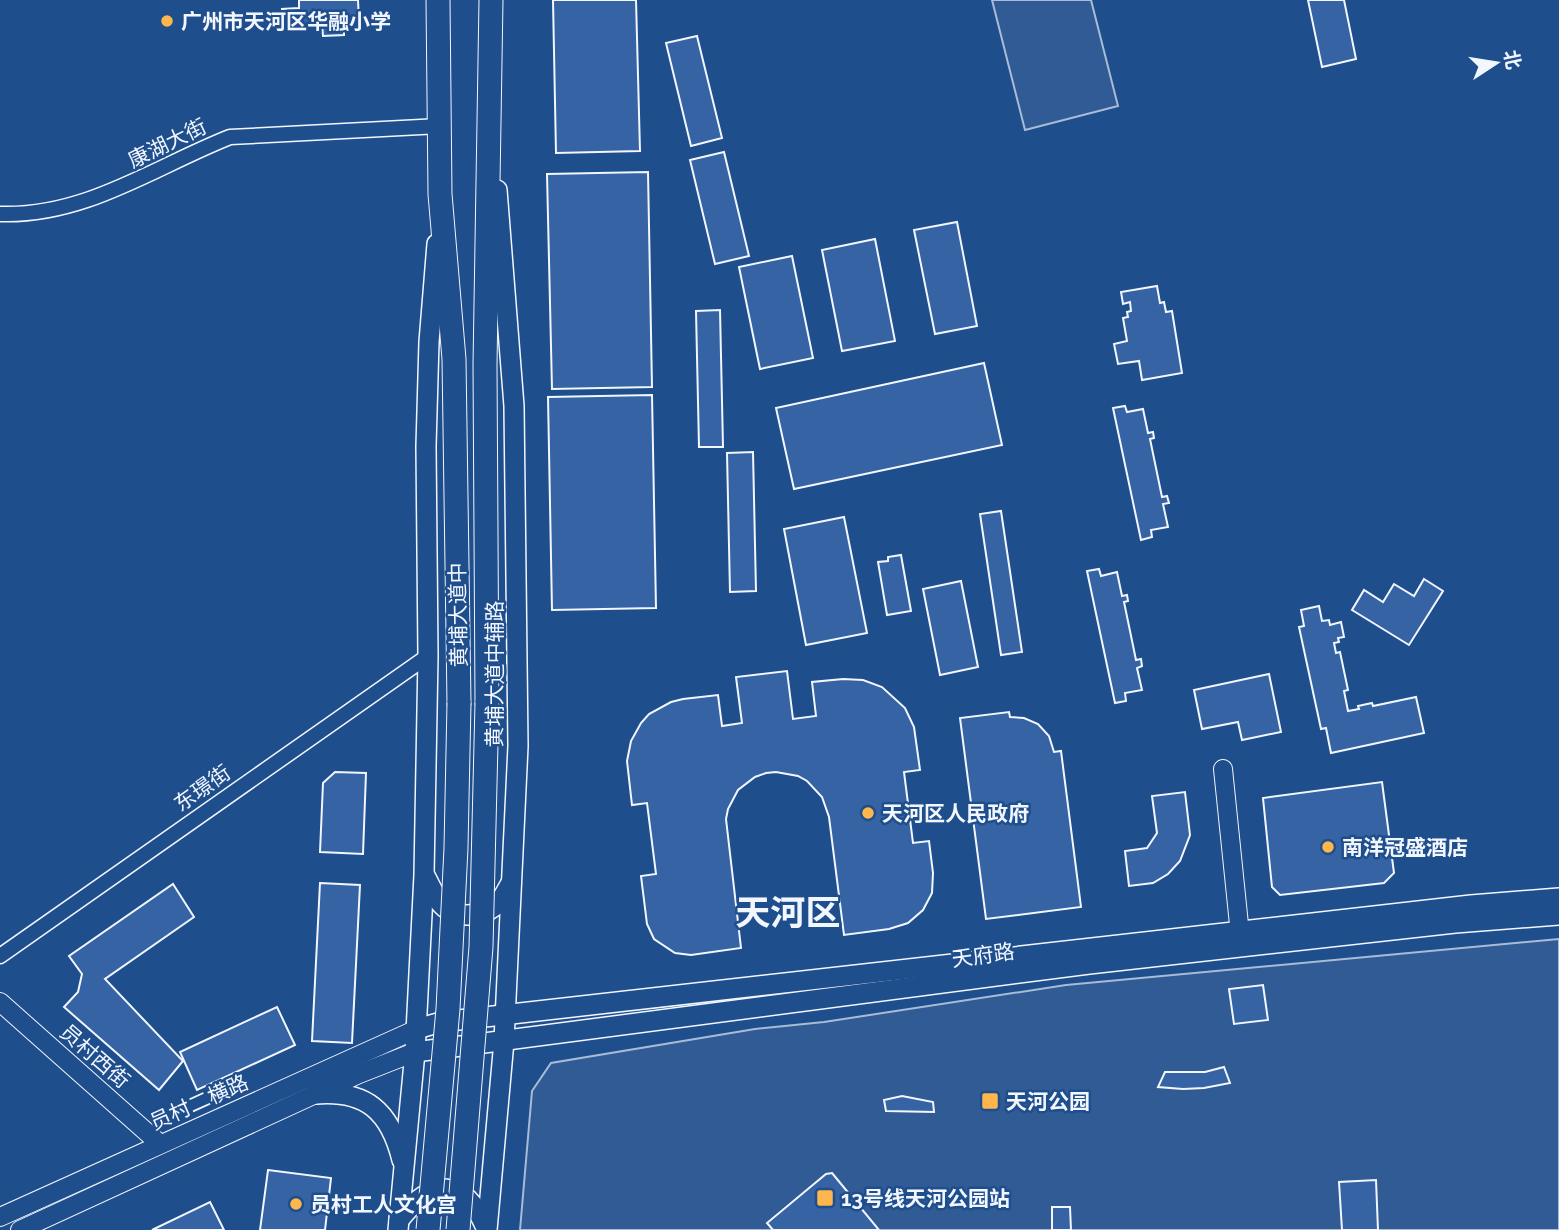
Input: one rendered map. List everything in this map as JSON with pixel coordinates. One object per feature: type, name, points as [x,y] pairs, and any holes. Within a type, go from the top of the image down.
[{"type":"main road","name":"黄埔大道中","points":[[428,1230],[453,938],[459,703],[454,359],[440,194],[438,0]]},
{"type":"main road","name":"黄埔大道中","points":[[458,1230],[471,1094],[481,936],[487,703],[485,351],[491,0]]},
{"type":"main road","name":"黄埔大道中辅路","points":[[487,1230],[505,1041],[518,746],[514,406],[491,117]]},
{"type":"main road","points":[[398,1225],[417,1029],[424,875],[428,656],[426,434],[429,342],[440,194]]},
{"type":"main road","points":[[424,875],[439,902],[448,910],[463,915],[490,910],[500,902],[513,879]]},
{"type":"main road","name":"天府路","points":[[415,1052],[1032,971],[1471,905],[1559,898]]},
{"type":"main road","name":"天府路","points":[[417,1029],[441,1022],[1240,939],[1559,915]]},
{"type":"main road","points":[[316,1094],[347,1094],[372,1106],[391,1131],[404,1167]]},
{"type":"main road","points":[[398,1225],[413,1202],[425,1193],[449,1191],[458,1192],[471,1200],[479,1210],[487,1230]]},
{"type":"street","name":"康湖大街","points":[[0,214],[26,214],[106,194],[230,137],[440,125]]},
{"type":"street","name":"东璟街","points":[[0,956],[428,656]]},
{"type":"street","points":[[1223,769],[1240,939]]},
{"type":"street","name":"员村西街","points":[[0,1002],[160,1144]]},
{"type":"street","name":"员村二横路","points":[[0,1217],[417,1029]]},
{"type":"street","name":"员村二横路","points":[[20,1230],[316,1094],[415,1052]]},
{"type":"shaded area","points":[[992,0],[1091,0],[1118,106],[1025,130]]},
{"type":"shaded area","name":"天河公园","points":[[1559,939],[1559,1230],[520,1230],[532,1091],[551,1063],[755,1029],[824,1022],[1066,985]]},
{"type":"building","points":[[299,0],[358,0],[359,22],[344,23],[344,35],[323,36],[322,24],[283,24],[282,9],[299,8]]},
{"type":"building","points":[[553,0],[636,0],[640,151],[556,153]]},
{"type":"building","points":[[1308,0],[1344,0],[1356,59],[1322,67]]},
{"type":"building","points":[[697,36],[722,138],[691,146],[666,43]]},
{"type":"building","points":[[724,152],[749,256],[715,264],[690,160]]},
{"type":"building","points":[[648,172],[652,387],[552,389],[547,174]]},
{"type":"building","points":[[957,222],[977,326],[935,334],[914,230]]},
{"type":"building","points":[[875,239],[895,341],[842,351],[822,250]]},
{"type":"building","points":[[792,256],[813,358],[760,369],[739,267]]},
{"type":"building","points":[[1157,286],[1160,303],[1164,302],[1166,312],[1172,311],[1182,373],[1142,380],[1139,361],[1118,364],[1114,344],[1127,341],[1123,318],[1128,317],[1127,312],[1131,311],[1130,302],[1123,304],[1121,292]]},
{"type":"building","points":[[720,310],[723,447],[699,447],[696,311]]},
{"type":"building","points":[[984,363],[1002,445],[794,489],[776,408]]},
{"type":"building","points":[[652,395],[656,608],[552,610],[548,397]]},
{"type":"building","points":[[1125,406],[1127,412],[1143,409],[1148,433],[1153,432],[1154,438],[1150,439],[1162,497],[1167,496],[1169,503],[1163,504],[1168,527],[1151,530],[1152,537],[1141,540],[1113,408]]},
{"type":"building","points":[[753,452],[756,591],[730,592],[727,453]]},
{"type":"building","points":[[1001,511],[1022,652],[1001,655],[980,514]]},
{"type":"building","points":[[844,517],[867,633],[806,645],[784,529]]},
{"type":"building","points":[[901,555],[911,611],[887,615],[878,562]]},
{"type":"building","points":[[1099,569],[1101,576],[1117,572],[1122,596],[1127,595],[1128,601],[1124,602],[1136,660],[1141,659],[1142,666],[1137,668],[1142,690],[1125,693],[1126,701],[1115,703],[1087,571]]},
{"type":"building","points":[[1424,579],[1443,591],[1409,645],[1352,610],[1364,590],[1383,602],[1394,584],[1414,596]]},
{"type":"building","points":[[961,581],[978,667],[940,675],[923,589]]},
{"type":"building","points":[[1319,606],[1322,621],[1329,620],[1330,625],[1341,622],[1344,637],[1338,638],[1339,642],[1334,643],[1336,653],[1340,652],[1348,690],[1344,691],[1348,711],[1372,703],[1373,706],[1416,697],[1424,733],[1331,753],[1326,728],[1321,729],[1299,627],[1304,626],[1301,610]]},
{"type":"building","name":"天河区人民政府","points":[[787,671],[793,719],[816,716],[812,682],[863,680],[882,687],[905,708],[914,727],[920,770],[904,772],[913,843],[929,841],[933,873],[932,893],[923,910],[908,923],[889,929],[844,935],[829,817],[822,797],[807,781],[798,776],[766,773],[755,777],[738,790],[726,819],[741,948],[691,955],[675,953],[654,939],[647,924],[641,876],[656,874],[647,803],[632,805],[627,761],[631,741],[649,714],[683,699],[718,695],[722,726],[742,723],[736,677]]},
{"type":"building","points":[[1269,674],[1281,732],[1242,740],[1238,722],[1202,729],[1194,690]]},
{"type":"building","points":[[1009,712],[1010,717],[1024,718],[1038,724],[1049,736],[1054,752],[1061,751],[1081,907],[986,919],[960,718]]},
{"type":"building","points":[[335,772],[366,773],[363,854],[320,852],[323,783]]},
{"type":"building","points":[[1382,782],[1394,873],[1384,883],[1280,895],[1272,887],[1263,798]]},
{"type":"building","points":[[1185,792],[1190,835],[1180,861],[1168,874],[1153,883],[1129,886],[1125,851],[1147,848],[1157,833],[1152,796]]},
{"type":"building","points":[[320,883],[360,885],[352,1043],[312,1041]]},
{"type":"building","points":[[173,884],[194,917],[105,979],[183,1061],[159,1090],[64,1007],[78,992],[82,974],[69,956]]},
{"type":"building","points":[[1263,985],[1268,1020],[1234,1024],[1229,989]]},
{"type":"building","points":[[277,1007],[295,1045],[197,1090],[180,1052]]},
{"type":"building","points":[[1224,1067],[1230,1083],[1204,1088],[1158,1087],[1165,1072],[1205,1072]]},
{"type":"building","points":[[902,1096],[933,1102],[934,1112],[886,1111],[884,1100]]},
{"type":"building","name":"员村工人文化宫","points":[[268,1170],[331,1178],[325,1230],[260,1230]]},
{"type":"building","name":"13号线天河公园站","points":[[832,1173],[879,1230],[773,1230],[767,1223],[826,1174]]},
{"type":"building","points":[[1376,1180],[1378,1230],[1342,1230],[1339,1182]]},
{"type":"building","points":[[210,1202],[224,1230],[152,1230]]},
{"type":"building","points":[[1052,1207],[1070,1207],[1071,1230],[1052,1230]]},
{"type":"place","name":"广州市天河区华融小学","points":[[167,21]]},
{"type":"place","name":"天河区人民政府","points":[[868,813]]},
{"type":"place","name":"南洋冠盛酒店","points":[[1328,847]]},
{"type":"place","name":"天河公园","points":[[990,1101]]},
{"type":"place","name":"13号线天河公园站","points":[[825,1198]]},
{"type":"place","name":"员村工人文化宫","points":[[296,1204]]},
{"type":"district","name":"天河区","points":[[788,912]]}]
